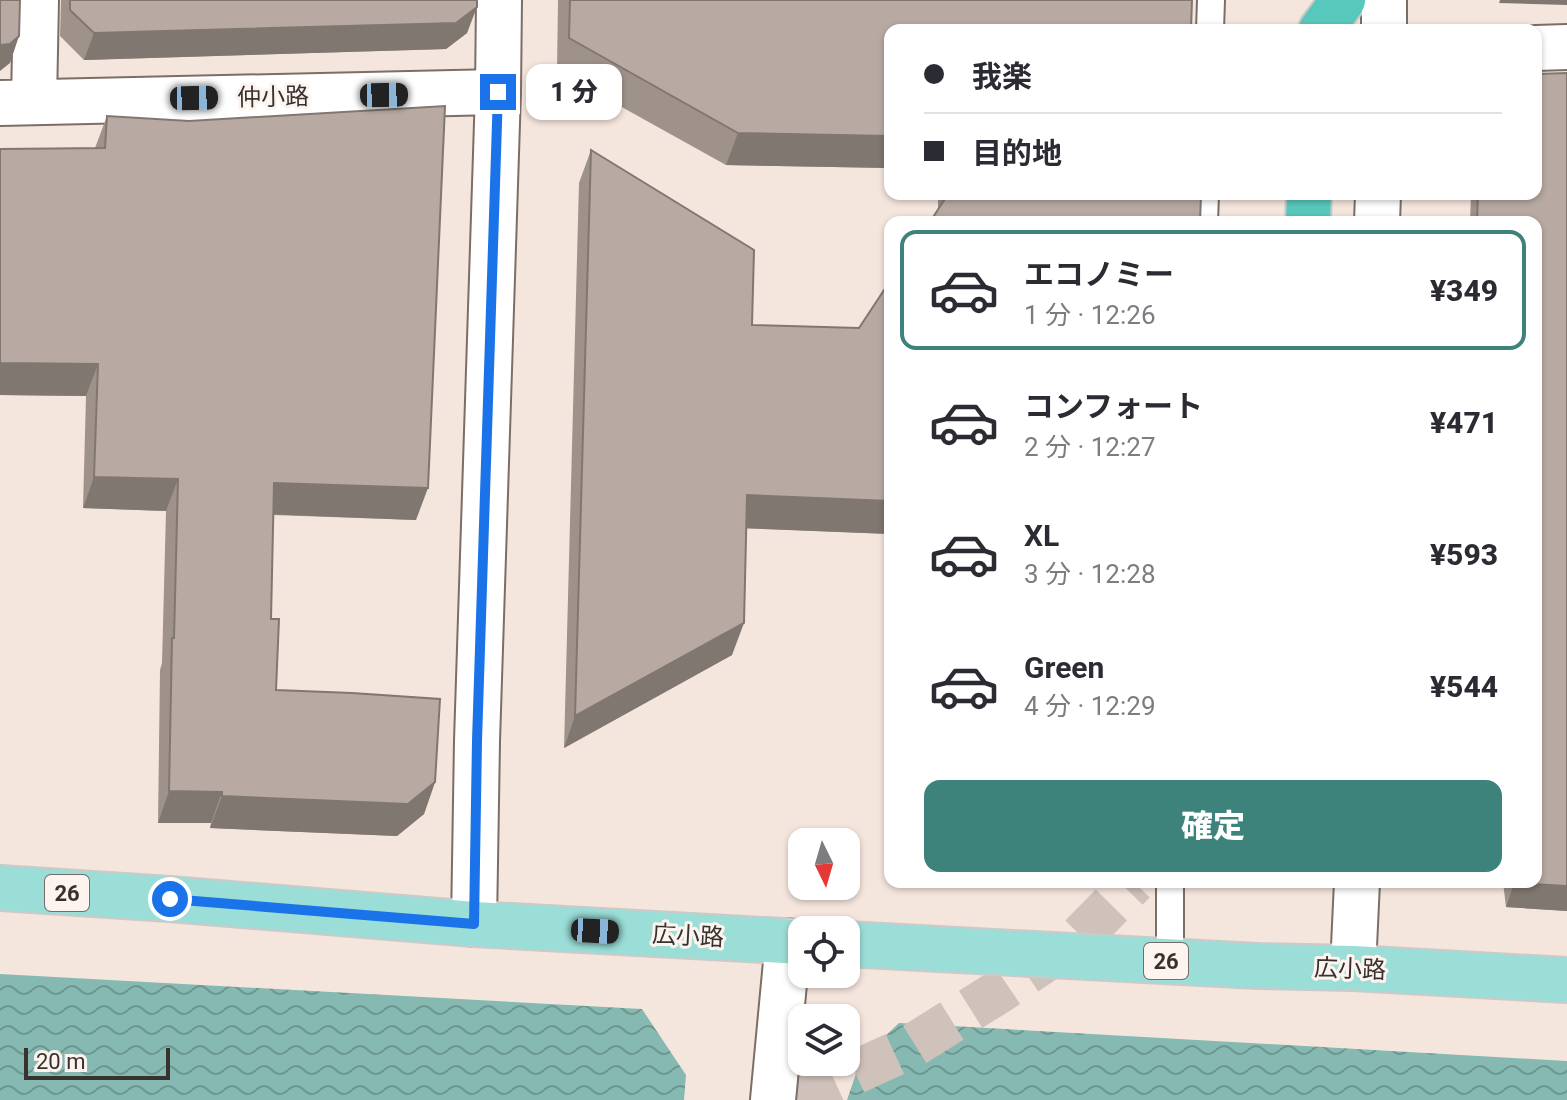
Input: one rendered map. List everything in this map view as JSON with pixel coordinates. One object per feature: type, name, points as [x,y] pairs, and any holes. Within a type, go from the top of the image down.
[{"type":"highway","points":[[1325,24],[1343,0]]},
{"type":"main road","name":"広小路","points":[[0,888],[474,924],[788,942]]},
{"type":"main road","name":"広小路","points":[[860,945],[1567,980]]},
{"type":"street","points":[[17,102],[36,0]]},
{"type":"street","points":[[474,924],[499,0]]},
{"type":"street","points":[[1384,0],[1384,24]]},
{"type":"street","points":[[1542,48],[1567,47]]},
{"type":"street","name":"仲小路","points":[[17,102],[498,92]]},
{"type":"street","points":[[1353,968],[1357,888]]},
{"type":"street","points":[[773,1100],[789,988]]},
{"type":"lane","points":[[1210,24],[1211,0]]},
{"type":"lane","points":[[1170,888],[1170,962]]},
{"type":"water","points":[[0,974],[642,1009],[686,1075],[684,1100],[0,1100]]},
{"type":"water","points":[[899,1023],[1567,1061],[1567,1100],[847,1100],[855,1076],[860,1076],[861,1059]]},
{"type":"building","points":[[0,0],[20,0],[19,36],[10,44],[0,45]]},
{"type":"building","points":[[70,0],[477,0],[477,7],[456,23],[94,33],[70,10]]},
{"type":"building","points":[[570,0],[1192,0],[1191,24],[884,24],[884,136],[738,133],[569,38]]},
{"type":"building","points":[[1567,73],[1567,886],[1542,885],[1542,216],[1477,216],[1478,200],[1542,200],[1542,74]]},
{"type":"building","points":[[445,106],[428,488],[274,483],[271,619],[279,619],[276,690],[440,699],[435,782],[408,804],[169,791],[178,479],[94,477],[98,364],[0,363],[0,149],[105,148],[107,116],[189,121]]},
{"type":"building","points":[[591,150],[754,250],[752,325],[859,328],[884,290],[884,501],[747,495],[744,623],[575,716]]},
{"type":"building","points":[[944,200],[1201,200],[1200,216],[934,216]]},
{"type":"tunnel","points":[[795,1100],[912,1046],[1000,991],[1081,936],[1128,888]]},
{"type":"route","points":[[170,899],[474,924],[498,92]]}]
